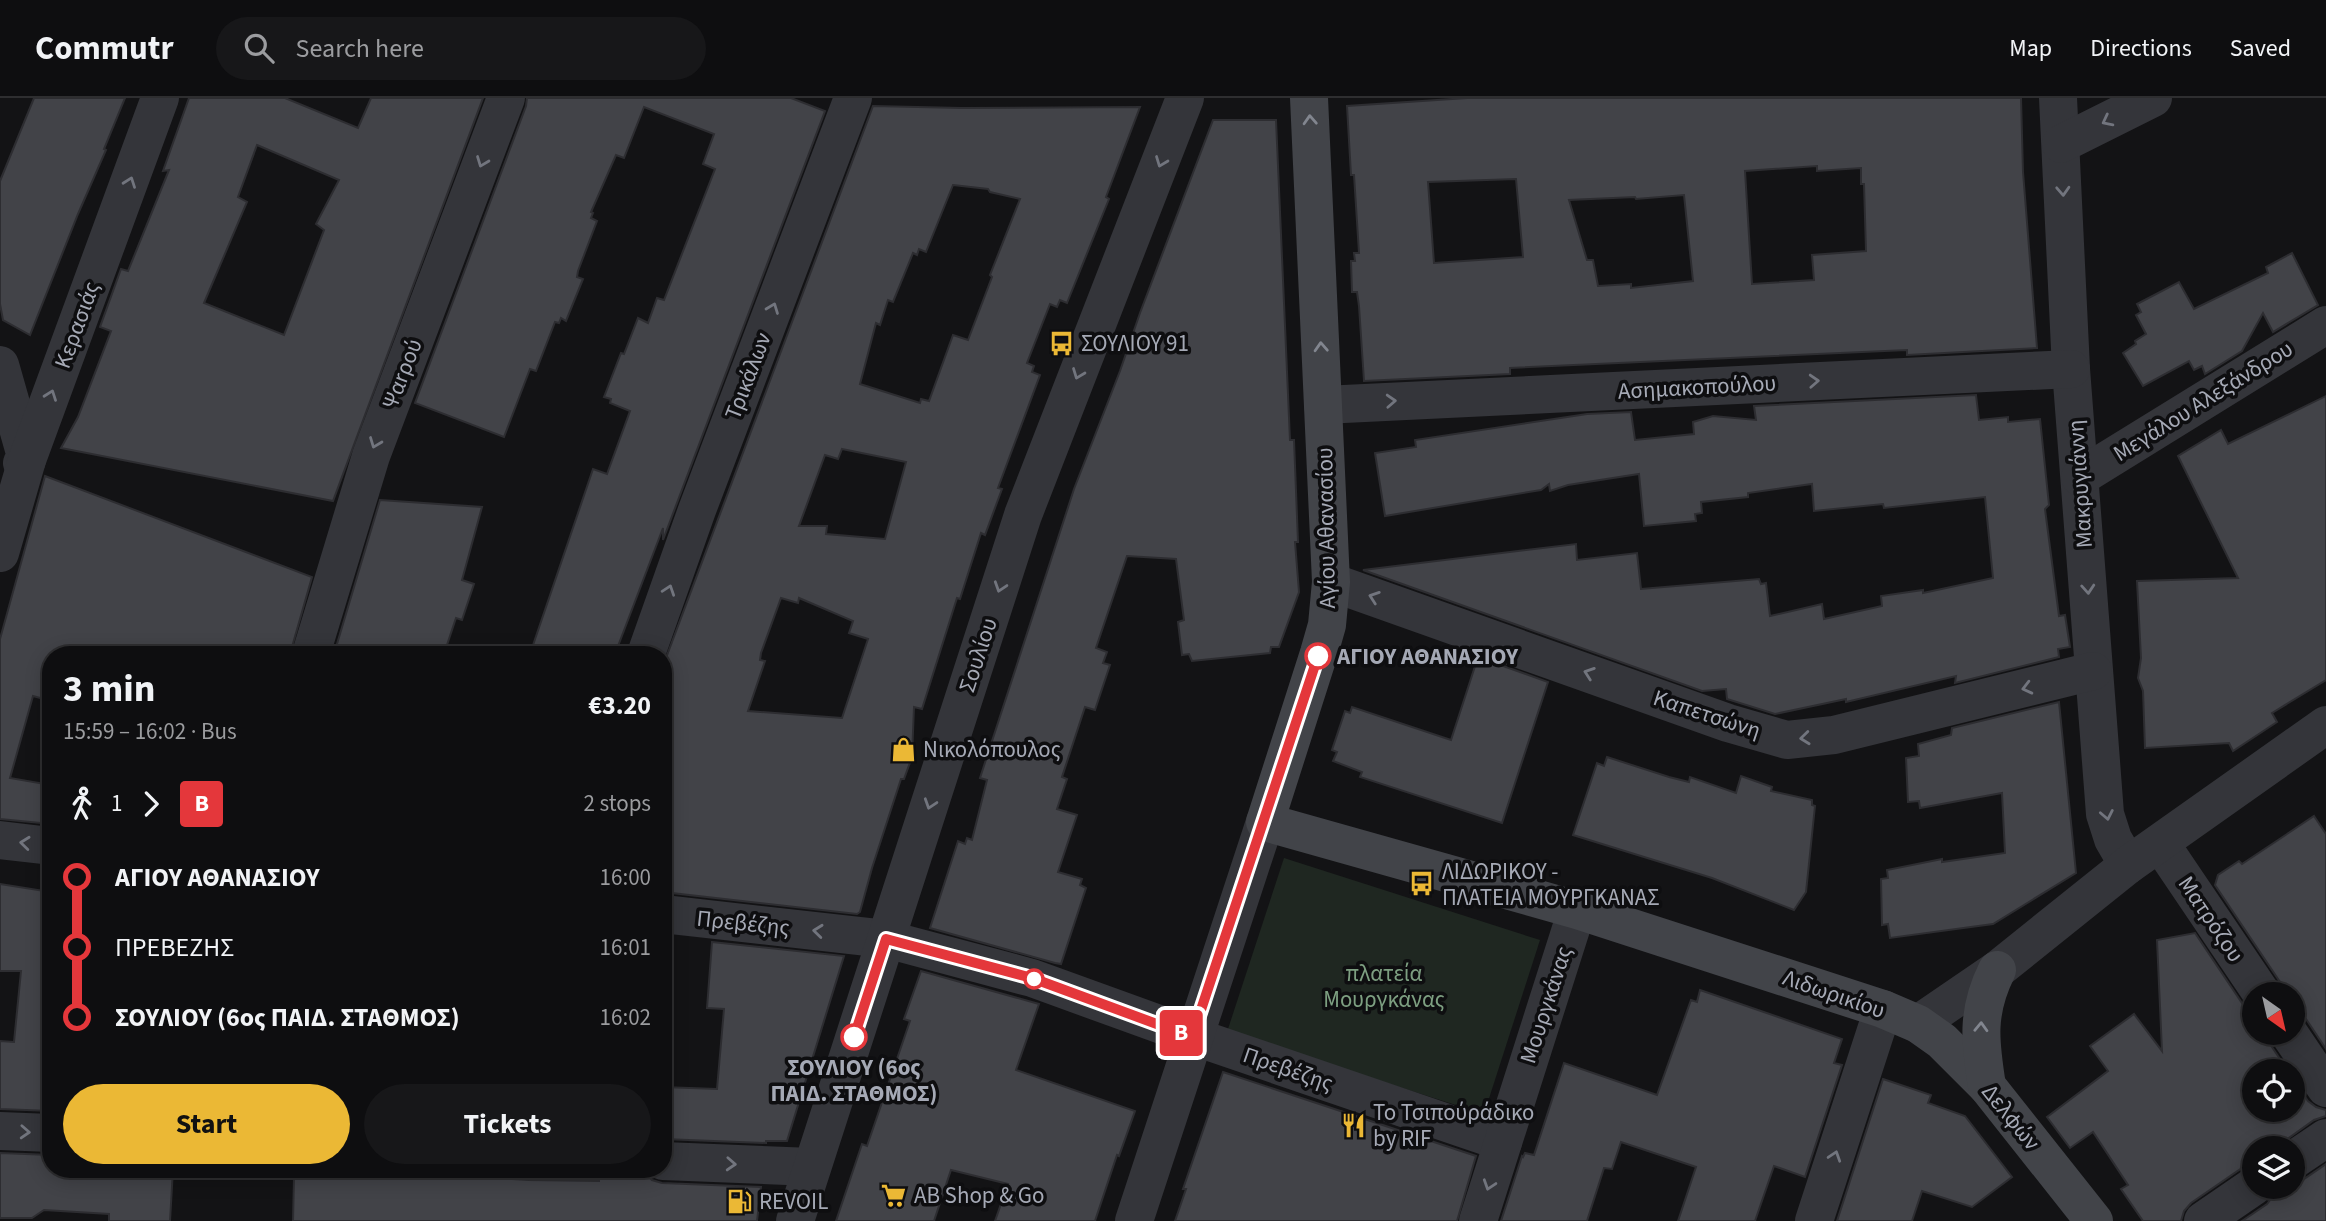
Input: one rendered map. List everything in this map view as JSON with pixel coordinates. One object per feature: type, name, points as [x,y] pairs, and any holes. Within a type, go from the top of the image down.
[{"type":"street","name":"Κερασιάς","points":[[0,553],[14,469],[160,98]]},
{"type":"street","name":"Ψαrρού","points":[[313,646],[371,456],[506,98]]},
{"type":"street","name":"Τρικάλων","points":[[649,646],[697,510],[853,98]]},
{"type":"street","name":"Σουλίου","points":[[795,1221],[1023,515],[1185,98]]},
{"type":"street","name":"Αγίου Αθανασίου","points":[[1134,1221],[1324,634],[1331,582],[1309,98]]},
{"type":"street","name":"Μακρυγιάννη","points":[[2058,98],[2071,369],[2105,814],[2113,839],[2128,865]]},
{"type":"street","points":[[2061,144],[2153,98]]},
{"type":"street","name":"Μεγάλου Αλεξάνδρου","points":[[2080,477],[2326,326]]},
{"type":"street","points":[[0,365],[14,469]]},
{"type":"street","name":"Ασημακοπούλου","points":[[1323,405],[2071,369]]},
{"type":"street","name":"Καπετσώνη","points":[[1331,582],[1728,723],[1787,740],[1834,735],[2093,671]]},
{"type":"street","points":[[1917,1024],[1997,970],[2128,865],[2326,725]]},
{"type":"street","name":"Λιδωρικίου","points":[[1265,822],[1577,910],[1883,1009],[1917,1024]]},
{"type":"street","points":[[0,840],[42,845]]},
{"type":"street","name":"Ματρόζου","points":[[2160,843],[2254,982]]},
{"type":"street","name":"Μουργκάνας","points":[[1478,1221],[1577,910]]},
{"type":"street","name":"Πρεβέζης","points":[[672,915],[886,939],[1032,978],[1192,1037],[1503,1142]]},
{"type":"street","points":[[1987,1086],[1982,1055],[1981,1016],[1983,1001],[1997,970]]},
{"type":"street","points":[[1814,1221],[1883,1009]]},
{"type":"street","name":"Δελφών","points":[[1917,1024],[1942,1041],[1987,1086],[2094,1221]]},
{"type":"street","points":[[2297,1045],[2326,1088]]},
{"type":"street","points":[[0,1131],[42,1133]]},
{"type":"street","points":[[2305,1152],[2326,1138]]},
{"type":"street","points":[[672,1161],[812,1167]]},
{"type":"street","points":[[2203,1221],[2242,1194]]},
{"type":"green space","name":"πλατεία Μουργκάνας","points":[[1284,858],[1540,940],[1484,1114],[1227,1032]]},
{"type":"building","points":[[34,98],[125,98],[30,335],[3,320],[0,304],[0,181]]},
{"type":"building","points":[[189,98],[285,98],[358,128],[371,98],[483,98],[333,501],[61,448],[78,417],[111,331],[100,327],[121,269],[128,271],[169,170],[163,171]],"holes":[[[257,145],[339,180],[316,224],[324,230],[284,335],[204,303],[247,202],[238,197]]]},
{"type":"building","points":[[527,98],[791,98],[825,111],[663,540],[663,528],[618,646],[533,646],[593,469],[607,474],[630,411],[610,403],[611,399],[604,397],[638,318],[648,323],[657,298],[664,300],[715,169],[703,164],[714,134],[644,107],[624,158],[616,155],[591,212],[591,218],[597,221],[578,271],[577,277],[583,279],[566,321],[561,318],[559,323],[555,322],[536,371],[530,369],[504,437],[415,403]]},
{"type":"building","points":[[1467,98],[2021,98],[2023,172],[2037,348],[1907,355],[1907,350],[1510,368],[1510,374],[1364,381],[1359,306],[1357,292],[1352,292],[1351,261],[1355,261],[1354,253],[1359,253],[1347,106]],"holes":[[[1817,166],[1817,171],[1861,168],[1866,251],[1812,255],[1814,280],[1752,284],[1745,171]],[[1516,179],[1523,257],[1434,263],[1428,182]],[[1684,195],[1693,281],[1631,288],[1631,284],[1598,286],[1593,260],[1587,260],[1569,200]]]},
{"type":"building","points":[[873,106],[1140,107],[1106,197],[1109,199],[1067,303],[1060,300],[1057,307],[1050,304],[1027,363],[1034,366],[1032,372],[1040,375],[998,488],[1002,489],[985,535],[981,533],[960,599],[957,598],[922,709],[914,707],[912,757],[904,779],[901,779],[860,912],[857,914],[672,893],[670,646]],"holes":[[[953,185],[988,189],[990,192],[1020,199],[968,340],[953,335],[929,401],[921,399],[920,403],[860,384],[876,323],[880,325],[888,300],[893,302],[913,253],[917,255],[919,249],[926,252]],[[842,449],[906,462],[885,539],[826,534],[827,526],[799,526],[825,455],[838,459]],[[781,598],[798,603],[799,598],[853,621],[849,633],[868,639],[842,718],[748,711],[765,661],[760,660],[761,653]]]},
{"type":"building","points":[[1213,120],[1276,120],[1290,440],[1294,440],[1298,542],[1295,542],[1299,592],[1279,647],[1271,647],[1270,653],[1192,661],[1189,654],[1182,655],[1178,622],[1184,620],[1176,559],[1127,556],[1096,648],[1107,652],[1103,663],[1110,665],[1095,710],[1085,707],[1062,777],[1067,779],[1057,809],[1077,815],[1058,872],[1082,879],[1080,885],[1086,888],[1061,964],[1055,963],[930,928],[958,841],[965,844],[967,838],[972,840],[987,780],[980,778],[1074,489]]},
{"type":"building","points":[[2292,253],[2318,305],[2273,332],[2263,313],[2242,351],[2205,374],[2202,366],[2194,370],[2189,361],[2143,386],[2123,353],[2146,334],[2136,315],[2141,312],[2137,304],[2179,282],[2194,309],[2268,273],[2266,267]]},
{"type":"building","points":[[1976,395],[1979,420],[2008,417],[2008,422],[2040,419],[2049,505],[2045,509],[2059,616],[2065,615],[2070,647],[2058,649],[2059,657],[1955,683],[1956,676],[1846,702],[1846,699],[1775,714],[1727,699],[1726,689],[1702,691],[1363,570],[1576,544],[1577,560],[1637,553],[1641,589],[1759,579],[1761,584],[1766,583],[1770,616],[1822,604],[1824,619],[1882,606],[1881,596],[1923,590],[1923,593],[1993,578],[1985,497],[1884,508],[1883,504],[1814,511],[1812,484],[1748,493],[1748,497],[1701,502],[1702,513],[1695,514],[1696,521],[1644,526],[1639,474],[1568,485],[1550,491],[1549,484],[1541,490],[1385,516],[1375,453],[1416,447],[1415,440],[1587,414],[1631,412],[1635,440],[1694,434],[1693,422],[1713,416],[1756,420],[1754,406]]},
{"type":"building","points":[[2326,396],[2326,680],[2272,713],[2277,722],[2233,751],[2229,743],[2145,748],[2143,691],[2138,678],[2141,658],[2137,581],[2238,578],[2178,456],[2221,430],[2228,444]]},
{"type":"building","points":[[45,476],[312,577],[292,646],[42,646],[42,698],[33,696],[10,778],[42,783],[42,823],[0,819],[0,639]]},
{"type":"building","points":[[380,500],[482,507],[462,580],[474,584],[462,620],[456,618],[447,646],[336,646]]},
{"type":"building","points":[[1478,657],[1548,682],[1502,823],[1360,777],[1362,772],[1333,761],[1337,752],[1332,750],[1345,711],[1350,713],[1352,707],[1451,740]]},
{"type":"building","points":[[2059,702],[2076,873],[1993,924],[1890,938],[1888,924],[1882,925],[1881,879],[1888,878],[1887,870],[1942,859],[1942,862],[2005,853],[2002,793],[1920,808],[1919,801],[1908,802],[1906,758],[1919,756],[1918,744],[1951,735],[1952,728]]},
{"type":"building","points":[[1607,757],[1689,782],[1690,777],[1736,793],[1741,776],[1772,787],[1771,791],[1812,800],[1812,805],[1815,806],[1806,892],[1794,910],[1712,878],[1573,835],[1597,763],[1604,766]]},
{"type":"building","points":[[2314,816],[2326,834],[2326,1049],[2305,1018],[2305,982],[2280,982],[2215,885],[2218,875],[2239,861],[2242,864]]},
{"type":"building","points":[[0,884],[42,891],[42,1111],[0,1109],[0,1041],[14,1042],[21,971],[0,971]]},
{"type":"building","points":[[2195,933],[2242,1003],[2242,1045],[2271,1045],[2280,1059],[2242,1059],[2242,1122],[2305,1122],[2305,1097],[2316,1107],[2326,1110],[2326,1116],[2314,1120],[2292,1136],[2242,1136],[2242,1168],[2191,1203],[2184,1211],[2181,1221],[2143,1221],[2121,1189],[2128,1185],[2093,1132],[2070,1148],[2047,1117],[2108,1071],[2090,1046],[2134,1014],[2162,1051],[2157,940]]},
{"type":"building","points":[[712,942],[844,956],[787,1141],[766,1143],[672,1139],[672,1087],[717,1089],[724,1009],[707,1008]]},
{"type":"building","points":[[921,971],[1039,1004],[1016,1070],[1135,1111],[1095,1221],[995,1221],[1008,1184],[951,1170],[934,1221],[836,1221],[862,1144],[867,1146],[910,1021],[904,1019]]},
{"type":"building","points":[[1700,990],[1842,1039],[1834,1063],[1842,1065],[1805,1177],[1774,1166],[1755,1221],[1678,1221],[1696,1167],[1621,1142],[1612,1169],[1604,1168],[1587,1221],[1501,1221],[1522,1156],[1525,1153],[1534,1155],[1564,1063],[1657,1095],[1691,1000],[1697,1002]]},
{"type":"building","points":[[1223,1072],[1476,1156],[1457,1221],[1175,1221],[1186,1189],[1183,1189]]},
{"type":"building","points":[[1883,1079],[1931,1095],[1928,1103],[1965,1116],[2012,1177],[1972,1207],[1922,1191],[1912,1221],[1837,1221]]},
{"type":"building","points":[[0,1153],[42,1155],[42,1178],[172,1178],[170,1221],[109,1221],[109,1214],[44,1210],[32,1218],[0,1218]]},
{"type":"building","points":[[2326,1164],[2326,1221],[2242,1221],[2271,1199],[2305,1199],[2305,1178]]},
{"type":"building","points":[[294,1178],[599,1181],[599,1178],[650,1178],[662,1183],[761,1187],[757,1221],[293,1221]]},
{"type":"bus line","name":"Β","points":[[854,1037],[886,939],[1032,978],[1192,1037],[1318,656]]},
{"type":"place","name":"ΣΟΥΛΙΟΥ 91","points":[[1061,343]]},
{"type":"place","name":"ΑΓΙΟΥ ΑΘΑΝΑΣΙΟΥ","points":[[1318,656]]},
{"type":"place","name":"Νικολόπουλος","points":[[903,749]]},
{"type":"place","name":"ΛΙΔΩΡΙΚΟΥ - ΠΛΑΤΕΙΑ ΜΟΥΡΓΚΑΝΑΣ","points":[[1422,884]]},
{"type":"place","name":"ΣΟΥΛΙΟΥ (6ος ΠΑΙΔ. ΣΤΑΘΜΟΣ)","points":[[854,1037]]},
{"type":"place","name":"To Τσιπούράδικο by RIF","points":[[1353,1125]]},
{"type":"place","name":"AB Shop & Go","points":[[894,1195]]},
{"type":"place","name":"REVOIL","points":[[739,1201]]}]
